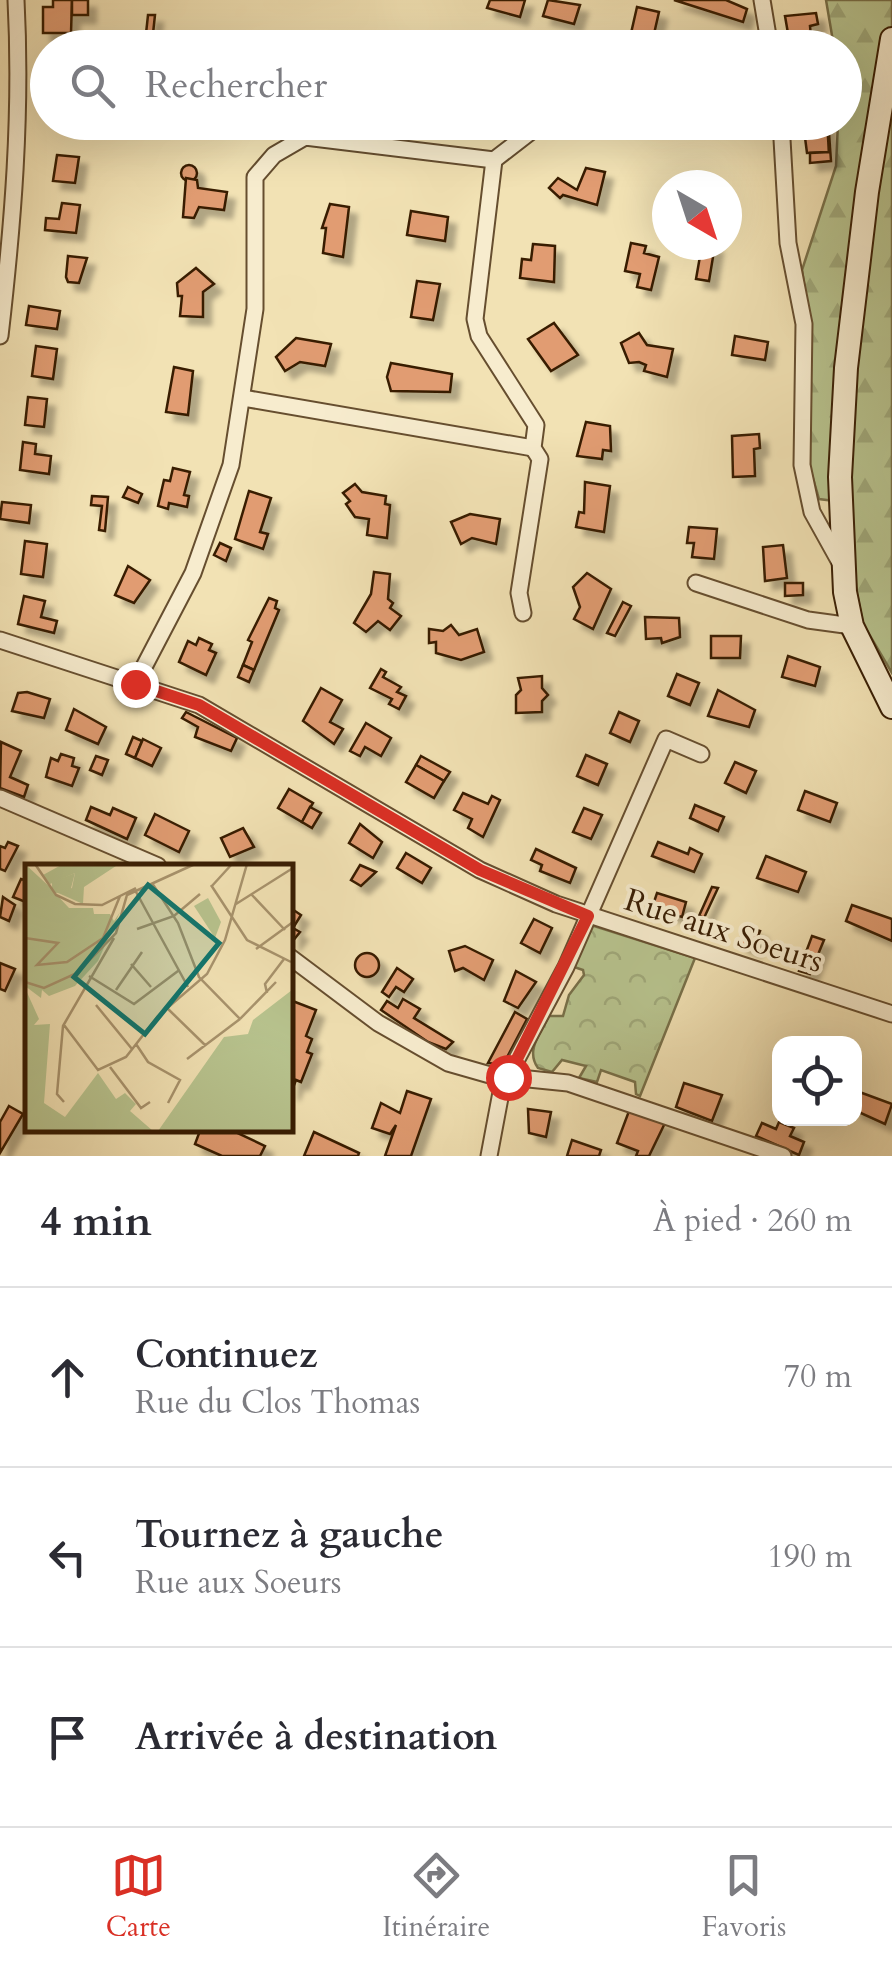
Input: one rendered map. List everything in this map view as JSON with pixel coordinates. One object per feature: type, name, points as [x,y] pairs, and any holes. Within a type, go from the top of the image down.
[{"type":"main road","points":[[892,39],[867,192],[846,368],[840,477],[844,570],[852,626],[892,707]]},
{"type":"street","points":[[0,336],[14,222],[21,94],[16,0]]},
{"type":"street","points":[[762,0],[767,30]]},
{"type":"street","points":[[135,684],[168,625],[215,518],[232,465],[255,309],[254,189],[266,162],[297,140]]},
{"type":"street","points":[[331,140],[494,160],[520,140]]},
{"type":"street","points":[[782,140],[788,244],[804,324],[802,465],[812,512],[844,570]]},
{"type":"street","points":[[494,160],[474,310],[476,330],[536,424],[533,448],[540,458],[519,593],[523,612]]},
{"type":"street","points":[[244,398],[533,448]]},
{"type":"street","points":[[696,583],[808,620],[852,626]]},
{"type":"street","name":"Rue aux Soeurs","points":[[0,640],[199,705],[480,870],[588,916],[892,1014]]},
{"type":"street","points":[[490,1156],[498,1106],[508,1077],[588,916],[666,740],[701,754]]},
{"type":"street","points":[[0,798],[153,864]]},
{"type":"street","points":[[292,957],[425,1053],[508,1077],[568,1083],[782,1156]]},
{"type":"green space","points":[[826,0],[892,0],[892,673],[863,624],[854,578],[851,503],[819,499],[810,468],[809,318],[802,270],[836,166],[837,140],[862,140],[862,30],[831,30]]},
{"type":"green space","points":[[591,925],[695,958],[640,1096],[636,1094],[635,1082],[601,1070],[597,1082],[579,1078],[586,1066],[562,1060],[552,1072],[538,1068],[534,1061],[536,1042],[549,1016],[563,1016],[569,995],[584,975],[583,970],[574,967]]},
{"type":"building","points":[[53,0],[72,0],[71,30],[43,30],[43,7],[53,7]]},
{"type":"building","points":[[72,0],[88,0],[88,15],[72,15]]},
{"type":"building","points":[[490,0],[525,0],[520,17],[487,8]]},
{"type":"building","points":[[548,0],[580,5],[574,24],[543,16]]},
{"type":"building","points":[[674,0],[726,0],[747,9],[743,22]]},
{"type":"building","points":[[637,7],[659,12],[655,30],[632,30]]},
{"type":"building","points":[[816,13],[818,24],[810,26],[810,30],[787,30],[785,16]]},
{"type":"building","points":[[148,15],[155,15],[153,30],[146,30]]},
{"type":"building","points":[[805,140],[828,140],[829,152],[807,153]]},
{"type":"building","points":[[830,140],[831,161],[810,163],[810,153],[829,152]]},
{"type":"building","points":[[57,155],[79,157],[75,183],[53,181]]},
{"type":"building","points":[[189,165],[197,173],[189,181],[181,173]]},
{"type":"building","points":[[586,168],[605,172],[597,205],[563,195],[560,198],[549,188],[558,178],[577,190]]},
{"type":"building","points":[[186,178],[197,180],[198,188],[227,192],[224,210],[199,207],[194,218],[183,217]]},
{"type":"building","points":[[62,203],[80,205],[76,233],[45,230],[46,218],[59,219]]},
{"type":"building","points":[[330,204],[349,207],[343,257],[323,253],[326,228],[322,228]]},
{"type":"building","points":[[411,211],[448,217],[445,241],[407,235]]},
{"type":"building","points":[[631,243],[646,246],[644,253],[658,260],[651,290],[637,287],[640,274],[625,271]]},
{"type":"building","points":[[533,244],[555,246],[554,282],[520,278],[522,259],[531,260]]},
{"type":"building","points":[[68,256],[87,258],[79,283],[68,282]]},
{"type":"building","points":[[699,260],[712,260],[709,281],[696,279]]},
{"type":"building","points":[[196,268],[214,284],[203,292],[203,317],[180,316],[182,296],[178,296],[177,283]]},
{"type":"building","points":[[417,281],[440,284],[433,320],[411,317]]},
{"type":"building","points":[[29,306],[60,311],[57,329],[26,325]]},
{"type":"building","points":[[554,323],[578,355],[551,371],[528,339]]},
{"type":"building","points":[[639,333],[647,345],[673,349],[667,377],[644,371],[646,365],[639,362],[629,363],[621,343]]},
{"type":"building","points":[[735,336],[768,342],[765,360],[732,355]]},
{"type":"building","points":[[296,338],[331,344],[325,366],[300,362],[285,371],[276,357]]},
{"type":"building","points":[[36,346],[57,349],[53,379],[32,376]]},
{"type":"building","points":[[391,363],[452,374],[450,392],[391,391],[387,377]]},
{"type":"building","points":[[174,367],[193,371],[188,415],[166,412]]},
{"type":"building","points":[[28,397],[47,399],[44,427],[25,425]]},
{"type":"building","points":[[586,422],[610,426],[611,451],[603,450],[602,459],[577,456]]},
{"type":"building","points":[[759,434],[760,448],[754,449],[755,476],[733,477],[732,436]]},
{"type":"building","points":[[23,442],[36,444],[35,454],[51,456],[49,474],[20,470]]},
{"type":"building","points":[[173,468],[190,472],[184,495],[189,496],[187,507],[169,503],[168,509],[158,506],[164,480],[170,481]]},
{"type":"building","points":[[585,482],[610,486],[604,532],[576,527],[579,512],[584,513]]},
{"type":"building","points":[[355,484],[362,492],[386,496],[385,504],[390,505],[387,538],[367,535],[369,519],[355,517],[346,504],[350,501],[343,493]]},
{"type":"building","points":[[128,487],[142,494],[138,503],[123,497]]},
{"type":"building","points":[[249,491],[271,498],[260,532],[268,534],[263,549],[235,539]]},
{"type":"building","points":[[92,496],[108,497],[105,531],[99,530],[102,506],[91,505]]},
{"type":"building","points":[[2,502],[31,505],[29,523],[0,519]]},
{"type":"building","points":[[470,514],[500,519],[496,544],[472,538],[461,544],[451,522]]},
{"type":"building","points":[[689,527],[717,529],[714,559],[692,557],[694,543],[687,543]]},
{"type":"building","points":[[25,541],[47,544],[43,577],[21,574]]},
{"type":"building","points":[[220,543],[231,548],[226,561],[214,555]]},
{"type":"building","points":[[783,545],[787,578],[765,581],[763,547]]},
{"type":"building","points":[[128,566],[150,580],[134,603],[115,595]]},
{"type":"building","points":[[374,572],[390,574],[390,608],[401,616],[390,630],[378,621],[366,632],[354,623],[371,594]]},
{"type":"building","points":[[587,573],[611,589],[593,629],[574,619],[580,607],[573,587]]},
{"type":"building","points":[[785,583],[803,583],[803,595],[785,596]]},
{"type":"building","points":[[24,596],[45,601],[41,617],[57,621],[54,633],[18,624]]},
{"type":"building","points":[[269,598],[277,601],[275,608],[279,610],[254,670],[243,665],[252,642],[248,640]]},
{"type":"building","points":[[623,602],[631,606],[615,636],[607,633]]},
{"type":"building","points":[[645,617],[679,618],[680,637],[662,643],[661,638],[646,639]]},
{"type":"building","points":[[451,625],[459,635],[477,629],[484,652],[461,660],[436,653],[436,642],[429,643],[429,629],[443,631]]},
{"type":"building","points":[[711,636],[741,636],[740,658],[711,658]]},
{"type":"building","points":[[199,638],[212,644],[209,650],[216,653],[206,675],[179,662],[188,641],[196,645]]},
{"type":"building","points":[[788,656],[820,667],[815,686],[782,677]]},
{"type":"building","points":[[243,665],[254,670],[249,682],[238,677]]},
{"type":"building","points":[[381,669],[386,672],[383,677],[401,687],[397,692],[406,696],[399,709],[389,704],[392,699],[370,688]]},
{"type":"building","points":[[677,674],[699,683],[690,705],[668,696]]},
{"type":"building","points":[[542,676],[542,688],[548,695],[542,701],[542,712],[516,713],[516,695],[521,690],[518,678]]},
{"type":"building","points":[[321,688],[342,700],[330,722],[343,729],[334,744],[303,721]]},
{"type":"building","points":[[718,690],[755,710],[749,727],[708,716]]},
{"type":"building","points":[[18,693],[50,699],[44,718],[12,711]]},
{"type":"building","points":[[74,709],[106,727],[98,744],[66,730]]},
{"type":"building","points":[[186,712],[237,738],[231,751],[195,737],[198,727],[182,718]]},
{"type":"building","points":[[619,712],[639,721],[630,742],[610,733]]},
{"type":"building","points":[[366,723],[391,738],[381,756],[365,747],[360,756],[350,751]]},
{"type":"building","points":[[133,737],[142,741],[135,758],[126,754]]},
{"type":"building","points":[[143,739],[161,748],[152,766],[135,758]]},
{"type":"building","points":[[1,742],[21,751],[10,777],[28,785],[24,797],[0,788]]},
{"type":"building","points":[[61,754],[74,758],[72,766],[79,768],[72,786],[46,777],[51,758],[58,761]]},
{"type":"building","points":[[586,755],[607,764],[598,785],[577,776]]},
{"type":"building","points":[[96,756],[108,760],[102,775],[90,770]]},
{"type":"building","points":[[421,756],[450,772],[444,781],[416,765]]},
{"type":"building","points":[[735,762],[756,771],[746,793],[725,783]]},
{"type":"building","points":[[416,765],[444,781],[434,798],[406,782]]},
{"type":"building","points":[[289,789],[313,803],[302,822],[278,808]]},
{"type":"building","points":[[805,791],[837,803],[830,822],[798,810]]},
{"type":"building","points":[[463,793],[488,804],[492,796],[500,800],[483,837],[468,828],[472,819],[454,810]]},
{"type":"building","points":[[695,805],[724,817],[718,831],[690,818]]},
{"type":"building","points":[[91,807],[110,815],[113,808],[136,818],[127,839],[86,820]]},
{"type":"building","points":[[310,807],[321,813],[312,828],[302,822]]},
{"type":"building","points":[[584,808],[602,815],[591,839],[573,832]]},
{"type":"building","points":[[155,814],[189,831],[179,852],[145,835]]},
{"type":"building","points":[[360,824],[382,842],[373,858],[349,843]]},
{"type":"building","points":[[243,828],[254,847],[230,857],[221,838]]},
{"type":"building","points":[[8,842],[18,846],[5,871],[0,869],[0,846],[5,848]]},
{"type":"building","points":[[658,842],[688,854],[690,848],[702,854],[694,872],[652,856]]},
{"type":"building","points":[[536,849],[576,868],[570,883],[540,871],[542,865],[531,860]]},
{"type":"building","points":[[406,853],[431,868],[422,883],[397,868]]},
{"type":"building","points":[[766,856],[806,872],[798,892],[757,878]]},
{"type":"building","points":[[360,865],[376,872],[361,886],[351,880]]},
{"type":"building","points":[[21,879],[25,880],[25,902],[13,897]]},
{"type":"building","points":[[712,887],[718,888],[704,918],[699,916]]},
{"type":"building","points":[[657,893],[686,902],[682,917],[652,908]]},
{"type":"building","points":[[3,897],[15,905],[9,921],[0,917]]},
{"type":"building","points":[[852,905],[892,919],[892,941],[846,921]]},
{"type":"building","points":[[292,909],[301,915],[293,928],[300,932],[292,942]]},
{"type":"building","points":[[534,919],[552,928],[540,953],[521,943]]},
{"type":"building","points":[[745,926],[760,931],[753,949],[739,943]]},
{"type":"building","points":[[812,936],[824,940],[810,974],[799,971]]},
{"type":"building","points":[[465,946],[493,960],[484,980],[463,968],[455,971],[449,951]]},
{"type":"building","points":[[367,953],[379,965],[367,977],[355,965]]},
{"type":"building","points":[[0,963],[15,969],[5,991],[0,989]]},
{"type":"building","points":[[397,968],[413,979],[404,992],[396,987],[389,997],[382,992]]},
{"type":"building","points":[[516,971],[536,982],[518,1008],[504,1001]]},
{"type":"building","points":[[403,999],[420,1009],[414,1018],[453,1042],[446,1049],[428,1042],[381,1010],[387,1001],[398,1008]]},
{"type":"building","points":[[292,1001],[316,1010],[306,1036],[312,1039],[307,1052],[312,1054],[301,1082],[296,1080],[292,1090]]},
{"type":"building","points":[[515,1012],[527,1019],[503,1065],[488,1063]]},
{"type":"building","points":[[684,1083],[722,1095],[712,1121],[676,1107]]},
{"type":"building","points":[[407,1091],[431,1099],[411,1156],[385,1156],[396,1125],[390,1134],[372,1128],[381,1103],[400,1113]]},
{"type":"building","points":[[862,1093],[892,1104],[885,1124],[862,1114]]},
{"type":"building","points":[[9,1106],[23,1114],[0,1153],[0,1122]]},
{"type":"building","points":[[528,1109],[551,1112],[546,1137],[529,1133]]},
{"type":"building","points":[[629,1111],[665,1123],[649,1156],[636,1156],[638,1151],[617,1143]]},
{"type":"building","points":[[762,1123],[776,1129],[794,1128],[790,1136],[804,1142],[799,1155],[756,1136]]},
{"type":"building","points":[[200,1131],[233,1131],[265,1146],[260,1156],[222,1156],[195,1144]]},
{"type":"building","points":[[314,1132],[359,1153],[358,1156],[304,1156]]},
{"type":"building","points":[[572,1140],[601,1150],[599,1156],[567,1156]]},
{"type":"route","points":[[135,684],[199,705],[480,870],[588,916],[508,1077]]}]
